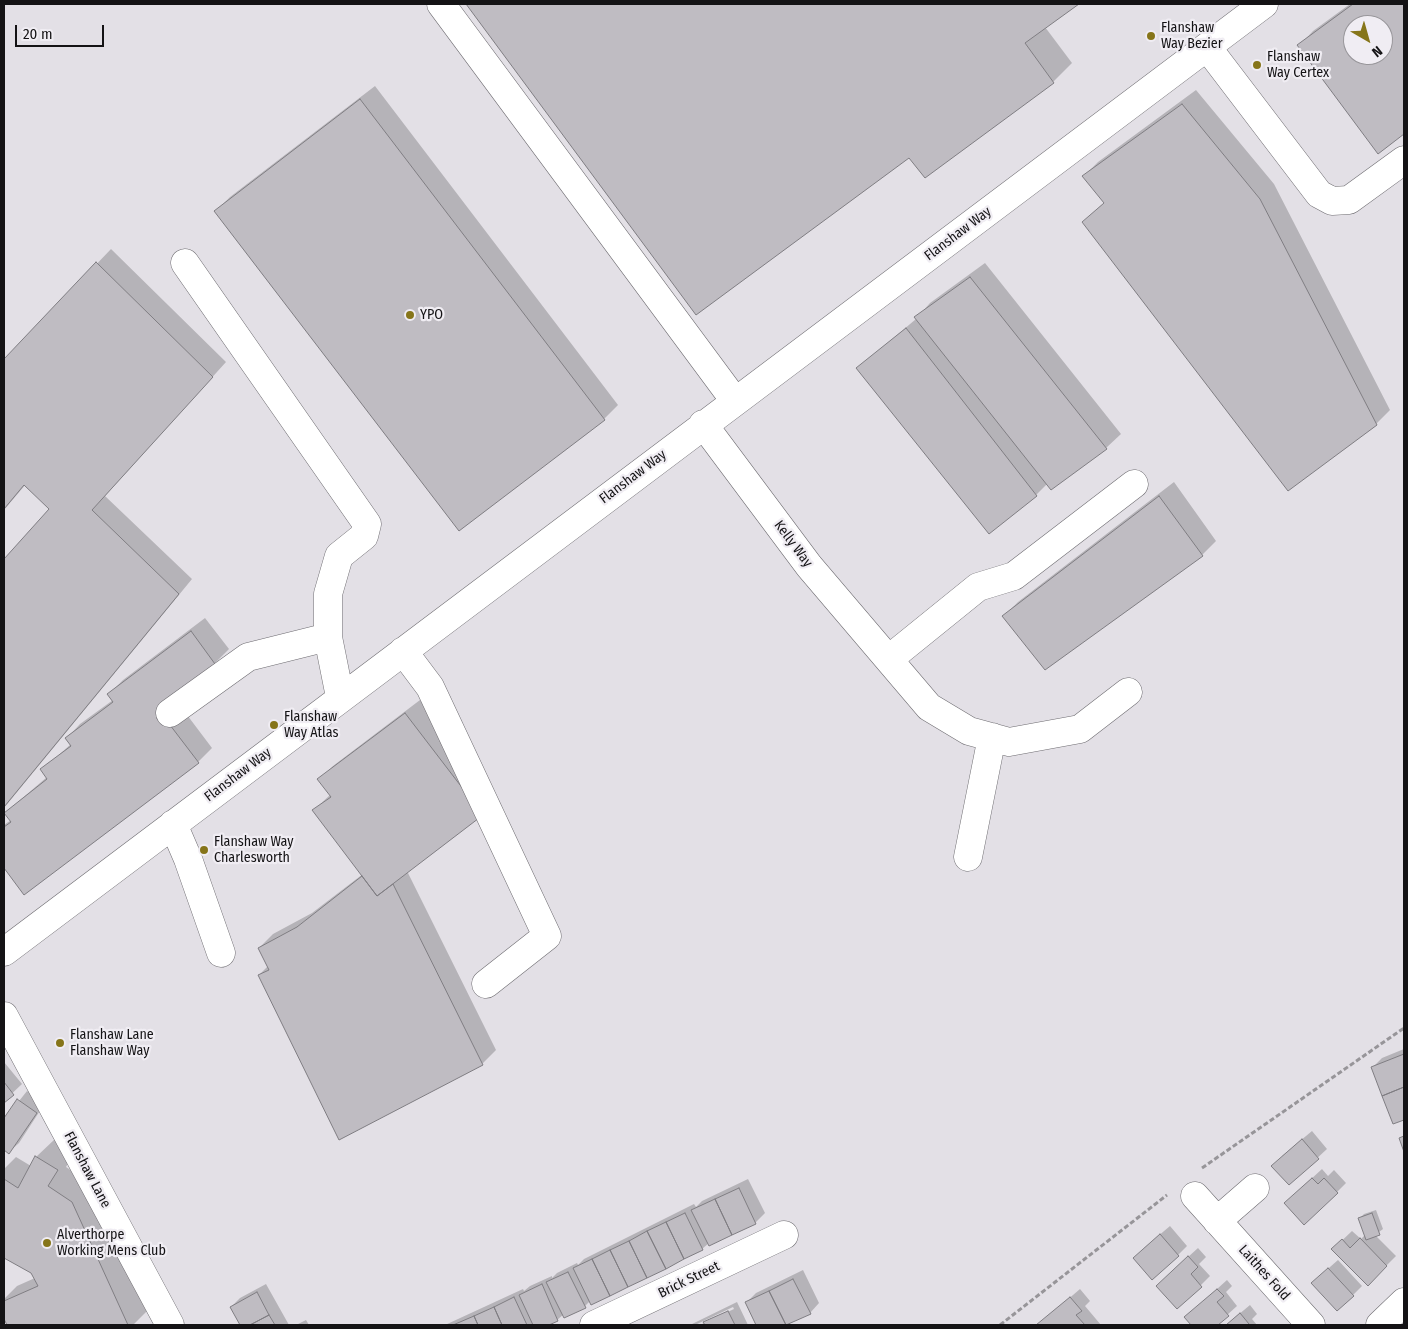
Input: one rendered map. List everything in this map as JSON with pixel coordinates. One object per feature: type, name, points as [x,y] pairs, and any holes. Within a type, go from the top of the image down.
[{"type":"street","points":[[441,4],[735,401]]},
{"type":"street","name":"Flanshaw Way","points":[[4,952],[703,424],[1264,4]]},
{"type":"street","points":[[1207,47],[1319,194],[1332,201],[1349,200],[1404,160]]},
{"type":"street","points":[[184,263],[367,524],[364,536],[339,556],[328,594],[328,638],[340,698]]},
{"type":"street","name":"Kelly Way","points":[[703,424],[810,566],[929,707],[969,731],[1009,742],[1080,729],[1128,692]]},
{"type":"street","points":[[889,659],[978,587],[1014,576],[1134,484]]},
{"type":"street","points":[[170,713],[248,657],[328,638]]},
{"type":"street","points":[[403,650],[430,687],[547,936],[486,984]]},
{"type":"street","points":[[968,857],[992,737]]},
{"type":"street","points":[[173,824],[188,859],[221,953]]},
{"type":"street","name":"Flanshaw Lane","points":[[4,1016],[170,1325]]},
{"type":"street","points":[[1217,1221],[1255,1188]]},
{"type":"street","name":"Laithes Fold","points":[[1196,1196],[1311,1325]]},
{"type":"street","name":"Brick Street","points":[[594,1325],[784,1235]]},
{"type":"street","points":[[1380,1325],[1404,1302]]},
{"type":"building","points":[[466,4],[1079,4],[1025,43],[1054,83],[925,178],[909,158],[696,315]]},
{"type":"building","points":[[1353,4],[1404,4],[1404,134],[1378,154],[1297,45]]},
{"type":"building","name":"YPO","points":[[360,99],[605,420],[459,531],[214,211]]},
{"type":"building","points":[[1182,104],[1260,199],[1377,425],[1288,491],[1082,222],[1104,203],[1082,176]]},
{"type":"building","points":[[96,262],[213,377],[92,510],[179,594],[4,807],[4,559],[49,509],[24,485],[4,509],[4,359]]},
{"type":"building","points":[[970,277],[1107,449],[1051,490],[914,317]]},
{"type":"building","points":[[906,328],[1037,496],[989,534],[856,368]]},
{"type":"building","points":[[1159,496],[1203,556],[1045,670],[1002,616]]},
{"type":"building","points":[[191,631],[215,664],[157,708],[199,763],[24,895],[4,868],[4,827],[11,822],[4,813],[47,779],[40,769],[71,746],[65,738],[113,702],[107,694]]},
{"type":"building","points":[[405,713],[483,815],[377,896],[312,810],[331,797],[317,779]]},
{"type":"building","points":[[362,876],[377,896],[393,884],[483,1065],[339,1140],[258,975],[269,970],[258,948],[297,927]]},
{"type":"building","points":[[1404,1054],[1404,1087],[1382,1096],[1371,1067]]},
{"type":"building","points":[[4,1082],[14,1095],[4,1103]]},
{"type":"building","points":[[1404,1087],[1404,1120],[1393,1124],[1382,1096]]},
{"type":"building","points":[[17,1099],[37,1113],[9,1154],[4,1150],[4,1118]]},
{"type":"building","points":[[1404,1136],[1404,1152],[1399,1138]]},
{"type":"building","points":[[1302,1139],[1319,1159],[1289,1185],[1271,1166]]},
{"type":"building","name":"Alverthorpe Working Mens Club","points":[[35,1156],[58,1170],[48,1186],[72,1202],[128,1325],[7,1325],[4,1319],[4,1301],[38,1286],[31,1273],[4,1258],[4,1179],[18,1188]]},
{"type":"building","points":[[1312,1178],[1318,1184],[1324,1178],[1338,1193],[1304,1225],[1284,1203]]},
{"type":"building","points":[[739,1188],[756,1224],[732,1235],[715,1199]]},
{"type":"building","points":[[715,1199],[732,1235],[709,1246],[691,1210]]},
{"type":"building","points":[[685,1213],[703,1250],[684,1259],[666,1222]]},
{"type":"building","points":[[1372,1213],[1380,1235],[1366,1240],[1358,1218]]},
{"type":"building","points":[[666,1222],[684,1259],[666,1269],[647,1231]]},
{"type":"building","points":[[647,1231],[666,1269],[647,1278],[629,1241]]},
{"type":"building","points":[[1160,1234],[1179,1256],[1152,1280],[1133,1258]]},
{"type":"building","points":[[1360,1238],[1387,1266],[1368,1286],[1331,1249],[1342,1239],[1350,1248]]},
{"type":"building","points":[[629,1241],[647,1278],[628,1287],[610,1250]]},
{"type":"building","points":[[610,1250],[628,1287],[610,1296],[592,1259]]},
{"type":"building","points":[[1188,1256],[1198,1267],[1191,1274],[1202,1287],[1177,1309],[1156,1286]]},
{"type":"building","points":[[592,1259],[610,1296],[591,1305],[573,1268]]},
{"type":"building","points":[[1328,1268],[1354,1296],[1337,1311],[1311,1283]]},
{"type":"building","points":[[568,1272],[586,1308],[564,1318],[546,1282]]},
{"type":"building","points":[[793,1279],[811,1314],[786,1325],[769,1291]]},
{"type":"building","points":[[542,1284],[558,1321],[549,1325],[533,1325],[519,1295]]},
{"type":"building","points":[[1217,1289],[1224,1296],[1217,1302],[1229,1316],[1218,1325],[1191,1325],[1184,1317]]},
{"type":"building","points":[[769,1291],[786,1325],[756,1325],[745,1302]]},
{"type":"building","points":[[257,1292],[269,1315],[250,1325],[240,1325],[230,1307]]},
{"type":"building","points":[[514,1297],[527,1325],[502,1325],[494,1307]]},
{"type":"building","points":[[1070,1297],[1082,1311],[1076,1315],[1085,1325],[1036,1325]]},
{"type":"building","points":[[494,1307],[502,1325],[478,1325],[474,1316]]},
{"type":"building","points":[[728,1311],[735,1325],[705,1325],[703,1322]]},
{"type":"building","points":[[1240,1313],[1249,1324],[1226,1325]]},
{"type":"building","points":[[269,1315],[275,1325],[250,1325]]},
{"type":"building","points":[[474,1316],[478,1325],[453,1325]]},
{"type":"place","name":"Flanshaw Way Bezier","points":[[1151,36]]},
{"type":"place","name":"Flanshaw Way Certex","points":[[1257,65]]},
{"type":"place","name":"YPO","points":[[410,315]]},
{"type":"place","name":"Flanshaw Way Atlas","points":[[274,725]]},
{"type":"place","name":"Flanshaw Way Charlesworth","points":[[204,850]]},
{"type":"place","name":"Flanshaw Lane Flanshaw Way","points":[[60,1043]]},
{"type":"place","name":"Alverthorpe Working Mens Club","points":[[47,1243]]}]
